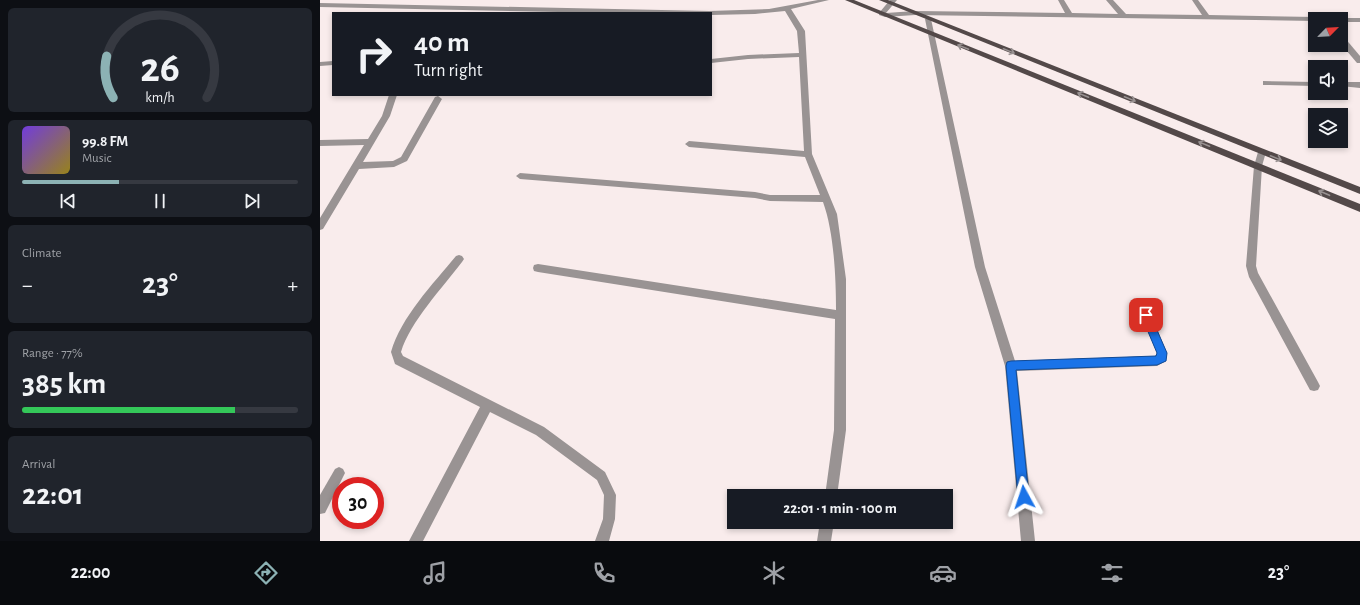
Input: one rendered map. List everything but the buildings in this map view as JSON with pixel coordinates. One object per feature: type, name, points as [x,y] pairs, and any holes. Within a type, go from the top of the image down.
[{"type":"main road","points":[[848,0],[1360,208]]},
{"type":"main road","points":[[882,0],[892,2],[928,19],[1360,192]]},
{"type":"street","points":[[438,8],[441,0]]},
{"type":"street","points":[[712,13],[744,14],[787,8],[826,0]]},
{"type":"street","points":[[1061,0],[1070,15]]},
{"type":"street","points":[[1109,0],[1124,16]]},
{"type":"street","points":[[1195,0],[1207,17]]},
{"type":"street","points":[[883,14],[892,2]]},
{"type":"street","points":[[320,5],[401,10],[438,8],[653,12]]},
{"type":"street","points":[[787,8],[802,31],[808,154],[832,214],[840,280],[840,430],[832,489]]},
{"type":"street","points":[[883,14],[915,13],[1308,19]]},
{"type":"street","points":[[928,19],[980,267],[1011,366],[1028,541]]},
{"type":"street","points":[[1348,20],[1360,20]]},
{"type":"street","points":[[1348,47],[1360,61]]},
{"type":"street","points":[[712,61],[748,57],[803,55]]},
{"type":"street","points":[[320,64],[332,63]]},
{"type":"street","points":[[1266,83],[1308,84]]},
{"type":"street","points":[[1348,84],[1360,85]]},
{"type":"street","points":[[320,226],[386,116],[393,96]]},
{"type":"street","points":[[356,166],[394,164],[399,163],[404,159],[438,99]]},
{"type":"street","points":[[320,143],[370,142]]},
{"type":"street","points":[[689,144],[808,154]]},
{"type":"street","points":[[1262,152],[1258,166],[1251,266],[1253,274],[1314,386]]},
{"type":"street","points":[[520,176],[755,195],[770,198],[826,199]]},
{"type":"street","points":[[459,258],[405,330],[397,347],[396,353],[399,360],[540,431],[601,476],[610,494],[609,519],[602,541]]},
{"type":"street","points":[[538,268],[840,315]]},
{"type":"street","points":[[1011,366],[1157,361],[1162,357],[1162,353],[1146,315]]},
{"type":"street","points":[[416,541],[488,404]]},
{"type":"street","points":[[320,508],[339,473]]},
{"type":"street","points":[[824,541],[826,529]]},
{"type":"route","points":[[1024,497],[1011,366],[1157,361],[1162,357],[1162,353],[1146,315]]}]
